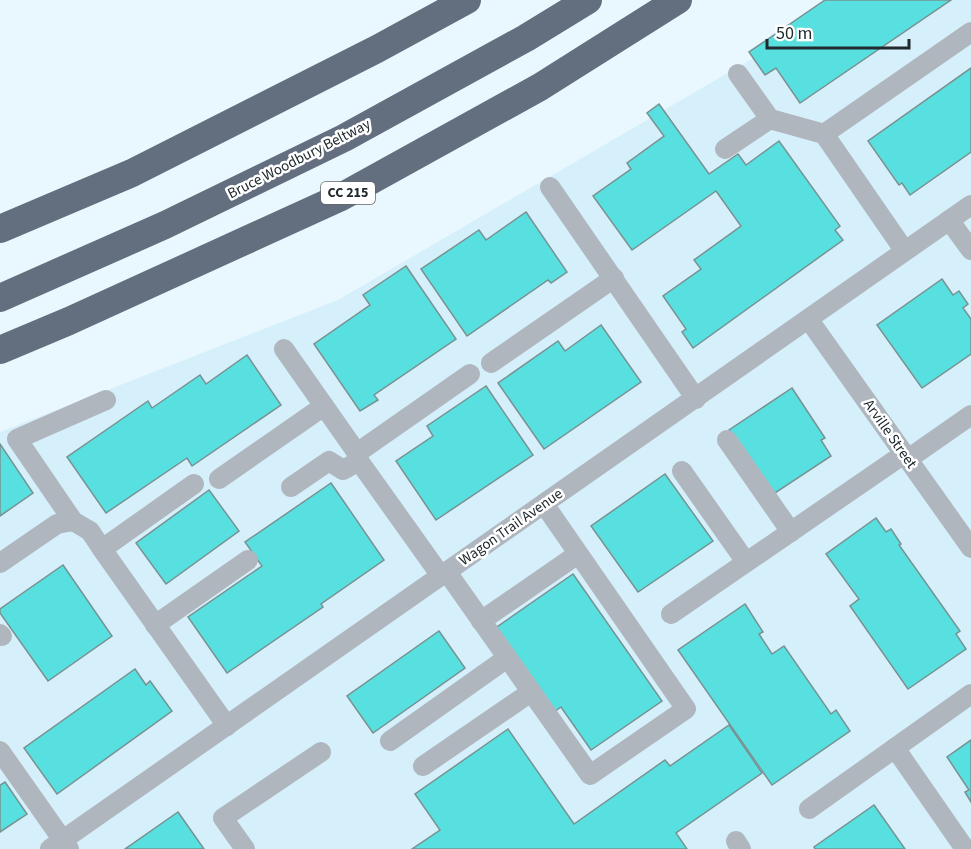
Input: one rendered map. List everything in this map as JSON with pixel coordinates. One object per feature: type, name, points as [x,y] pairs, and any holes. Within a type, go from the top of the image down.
[{"type":"highway","points":[[0,229],[132,173],[377,49],[467,0]]},
{"type":"highway","name":"Bruce Woodbury Beltway","points":[[0,298],[165,225],[344,138],[526,38],[588,0]]},
{"type":"highway","name":"CC 215","points":[[0,350],[341,197],[530,92],[678,0]]},
{"type":"street","points":[[824,134],[971,33]]},
{"type":"street","points":[[738,74],[770,118],[824,134],[904,250]]},
{"type":"street","points":[[725,149],[770,118]]},
{"type":"street","points":[[550,187],[696,399]]},
{"type":"street","name":"Wagon Trail Avenue","points":[[60,846],[226,726],[809,320],[971,204]]},
{"type":"street","points":[[949,220],[971,250]]},
{"type":"street","points":[[491,363],[614,278]]},
{"type":"street","name":"Arville Street","points":[[809,320],[971,548]]},
{"type":"street","points":[[284,349],[358,457],[481,621],[590,775],[686,709],[544,504]]},
{"type":"street","points":[[291,487],[329,461],[343,470],[470,374]]},
{"type":"street","points":[[106,400],[17,439],[73,521],[90,531],[226,726]]},
{"type":"street","points":[[219,479],[324,406]]},
{"type":"street","points":[[671,614],[791,532],[971,415]]},
{"type":"street","points":[[728,440],[791,532]]},
{"type":"street","points":[[682,471],[746,562]]},
{"type":"street","points":[[102,549],[194,484]]},
{"type":"street","points":[[0,563],[57,524],[73,521]]},
{"type":"street","points":[[481,621],[578,554]]},
{"type":"street","points":[[155,625],[248,560]]},
{"type":"street","points":[[390,741],[507,658]]},
{"type":"street","points":[[423,766],[531,692]]},
{"type":"street","points":[[809,809],[971,694]]},
{"type":"street","points":[[895,748],[965,849]]},
{"type":"street","points":[[0,751],[60,846]]},
{"type":"street","points":[[245,849],[223,818],[321,752]]},
{"type":"shaded area","points":[[839,0],[971,0],[971,849],[0,849],[0,432],[338,300],[762,53]]},
{"type":"building","points":[[825,0],[951,0],[800,103],[776,68],[765,75],[749,52]]},
{"type":"building","points":[[971,68],[971,152],[910,195],[902,183],[899,185],[868,141]]},
{"type":"building","points":[[659,104],[709,174],[738,154],[746,165],[779,141],[840,226],[835,230],[843,240],[693,348],[682,332],[686,329],[663,296],[701,269],[694,260],[741,226],[716,191],[632,250],[593,196],[631,169],[627,163],[664,136],[647,113]]},
{"type":"building","points":[[526,212],[567,272],[551,283],[548,280],[467,336],[421,269],[479,230],[486,240]]},
{"type":"building","points":[[406,266],[456,339],[374,395],[378,400],[360,411],[314,344],[370,305],[363,295]]},
{"type":"building","points":[[942,279],[953,295],[959,291],[968,304],[963,308],[971,319],[971,354],[922,388],[877,325]]},
{"type":"building","points":[[601,325],[641,382],[544,449],[498,383],[558,341],[565,351]]},
{"type":"building","points":[[247,355],[281,405],[192,466],[187,458],[106,513],[67,457],[148,401],[152,408],[200,375],[206,384]]},
{"type":"building","points":[[486,386],[533,455],[436,520],[396,461],[433,436],[427,426]]},
{"type":"building","points":[[792,388],[825,438],[821,440],[831,456],[772,495],[729,430]]},
{"type":"building","points":[[0,444],[33,493],[0,516]]},
{"type":"building","points":[[665,474],[713,541],[638,592],[591,526]]},
{"type":"building","points":[[331,483],[384,560],[321,604],[323,607],[227,673],[188,617],[262,566],[245,542]]},
{"type":"building","points":[[209,490],[239,531],[166,584],[136,543]]},
{"type":"building","points":[[876,518],[886,532],[891,529],[901,544],[899,545],[960,631],[956,634],[966,649],[908,689],[850,606],[859,599],[826,554]]},
{"type":"building","points":[[63,565],[112,636],[48,681],[0,613],[0,609]]},
{"type":"building","points":[[573,574],[662,701],[591,750],[561,707],[550,715],[491,631]]},
{"type":"building","points":[[745,604],[763,632],[759,634],[772,654],[784,646],[831,714],[836,710],[850,731],[772,785],[678,650]]},
{"type":"building","points":[[439,631],[465,668],[373,733],[347,696]]},
{"type":"building","points":[[135,669],[146,685],[150,681],[172,711],[57,794],[24,748]]},
{"type":"building","points":[[729,725],[762,773],[676,833],[687,849],[412,849],[440,830],[415,794],[508,729],[574,824],[665,760],[670,766]]},
{"type":"building","points":[[971,740],[971,802],[965,792],[969,790],[947,757]]},
{"type":"building","points":[[5,782],[27,814],[0,832],[0,785]]},
{"type":"building","points":[[874,805],[905,849],[815,849],[814,847]]},
{"type":"building","points":[[178,812],[204,849],[125,849]]}]
